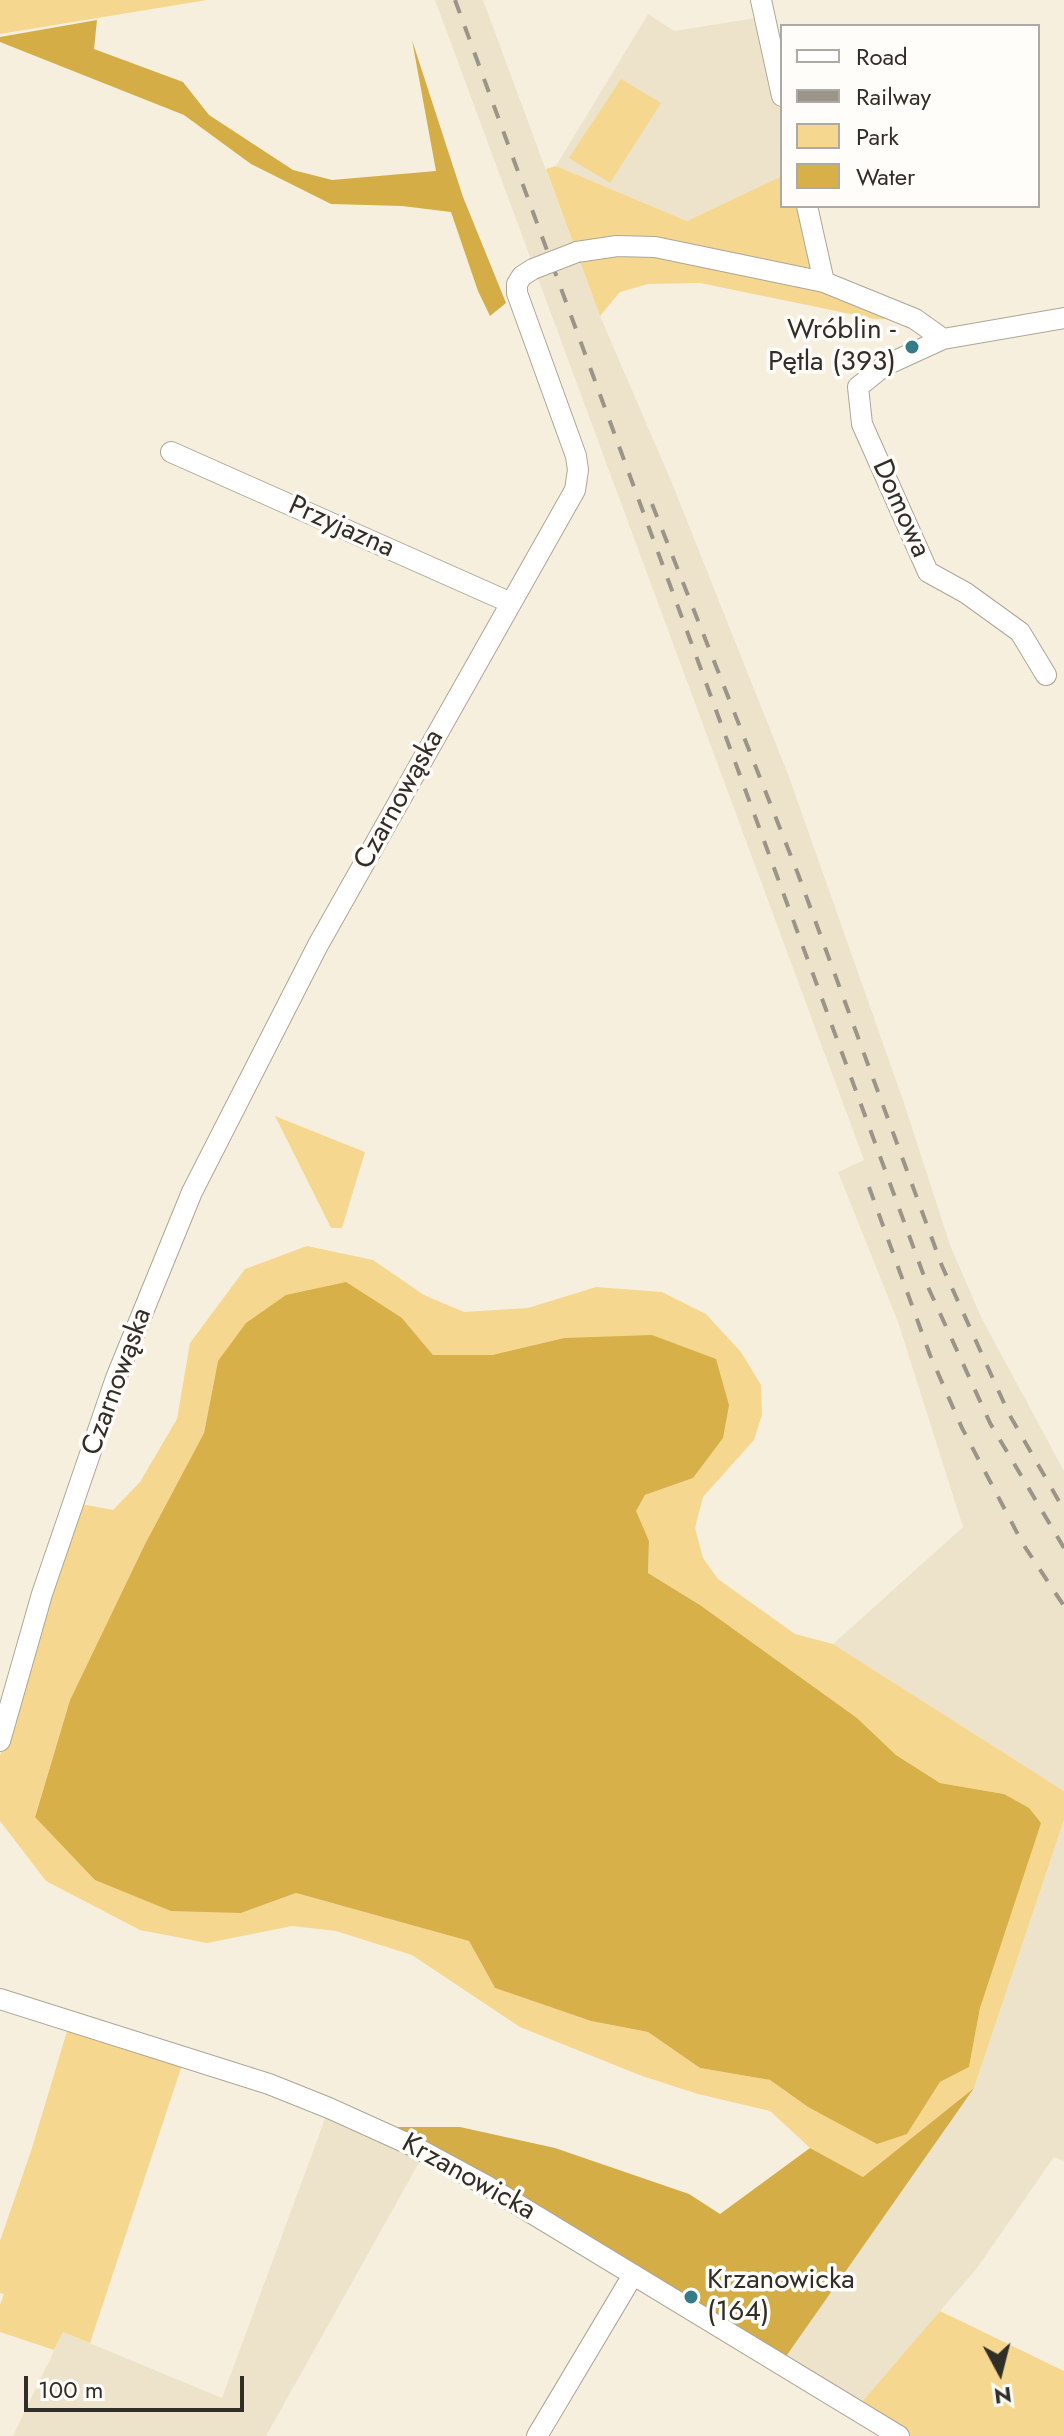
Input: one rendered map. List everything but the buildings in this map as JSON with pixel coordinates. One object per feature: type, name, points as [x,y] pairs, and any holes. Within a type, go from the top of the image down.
[{"type":"street","points":[[761,0],[780,87]]},
{"type":"street","points":[[807,208],[824,282]]},
{"type":"street","name":"Czarnowąska","points":[[0,1741],[38,1606],[116,1378],[192,1192],[318,945],[575,490],[578,470],[567,427],[517,293],[517,284],[522,276],[577,252],[617,246],[655,247],[824,282],[915,319],[943,339]]},
{"type":"street","points":[[943,339],[1064,318]]},
{"type":"street","name":"Domowa","points":[[943,339],[884,366],[858,387],[862,424],[928,572],[966,593],[1020,632],[1046,675]]},
{"type":"street","name":"Przyjazna","points":[[171,452],[511,603]]},
{"type":"street","name":"Krzanowicka","points":[[0,1999],[222,2068],[329,2108],[451,2166],[899,2436]]},
{"type":"street","points":[[537,2436],[633,2275]]},
{"type":"shaded area","points":[[435,0],[483,0],[600,316],[672,483],[789,777],[904,1103],[950,1245],[981,1317],[1064,1471],[1064,1791],[833,1644],[963,1527],[898,1322],[838,1172],[864,1160]]},
{"type":"shaded area","points":[[648,14],[674,31],[755,18],[780,90],[780,177],[687,221],[556,166]]},
{"type":"shaded area","points":[[97,20],[94,49],[183,82],[209,115],[293,170],[332,180],[436,171],[412,40],[463,197],[506,303],[490,316],[478,291],[451,212],[402,206],[331,204],[251,164],[184,115],[0,42],[0,37]]},
{"type":"shaded area","points":[[1064,1820],[1064,2161],[1054,2157],[977,2268],[855,2410],[780,2365],[974,2088]]},
{"type":"shaded area","points":[[974,2088],[780,2365],[373,2127],[460,2127],[555,2148],[689,2194],[720,2214],[810,2148],[863,2177]]},
{"type":"shaded area","points":[[329,2108],[425,2152],[266,2436],[13,2436],[63,2332],[222,2398]]},
{"type":"green space","points":[[0,0],[207,0],[0,34]]},
{"type":"green space","points":[[621,79],[661,103],[610,183],[569,158]]},
{"type":"green space","points":[[556,166],[687,221],[780,177],[780,208],[807,208],[824,282],[915,319],[875,319],[700,283],[648,284],[620,292],[600,316],[546,169]]},
{"type":"green space","points":[[275,1116],[365,1152],[342,1228],[331,1228]]},
{"type":"green space","points":[[307,1246],[373,1260],[424,1295],[464,1312],[528,1308],[596,1287],[662,1292],[706,1314],[741,1352],[761,1385],[762,1415],[754,1440],[703,1497],[695,1528],[703,1558],[718,1579],[795,1634],[833,1644],[1064,1791],[1064,1820],[974,2088],[863,2177],[810,2148],[770,2111],[698,2094],[642,2076],[520,2027],[412,1955],[336,1931],[292,1926],[207,1943],[140,1930],[46,1881],[0,1821],[0,1756],[81,1504],[113,1510],[140,1482],[177,1419],[190,1343],[245,1269]],"holes":[[[402,1318],[433,1355],[492,1355],[564,1338],[693,1478],[645,1495],[635,1511],[649,1541],[648,1573],[700,1605],[857,1718],[896,1755],[940,1783],[1004,1794],[980,2008],[969,2067],[940,2082],[907,2134],[808,2107],[770,2080],[700,2068],[648,2032],[591,2021],[495,1988],[469,1941],[296,1893],[241,1913],[35,1816],[70,1700],[145,1544],[204,1433],[218,1361]]]},
{"type":"green space","points":[[70,2021],[185,2056],[90,2343],[63,2332],[54,2350],[0,2332],[0,2305],[4,2294],[0,2293],[0,2241]]},
{"type":"green space","points":[[940,2311],[1064,2371],[1064,2436],[899,2436],[855,2410]]},
{"type":"water","points":[[346,1282],[402,1318],[433,1355],[492,1355],[564,1338],[652,1335],[716,1359],[729,1405],[723,1438],[693,1478],[645,1495],[636,1511],[649,1541],[648,1573],[700,1605],[857,1718],[896,1755],[940,1783],[1004,1794],[1029,1808],[1041,1823],[980,2008],[969,2067],[940,2082],[907,2134],[877,2144],[808,2107],[770,2080],[700,2068],[648,2032],[591,2021],[495,1988],[469,1941],[296,1893],[241,1913],[171,1911],[95,1880],[35,1817],[70,1700],[145,1544],[204,1433],[218,1361],[246,1323],[286,1295]]},
{"type":"railway","points":[[455,0],[928,1287],[990,1423],[1064,1548]]},
{"type":"railway","points":[[652,504],[798,874],[942,1266],[1009,1414],[1064,1510]]},
{"type":"railway","points":[[869,1187],[930,1355],[962,1428],[1023,1544],[1064,1606]]},
{"type":"place","name":"Wróblin - Pętla (393)","points":[[912,347]]},
{"type":"place","name":"Krzanowicka (164)","points":[[691,2297]]}]
